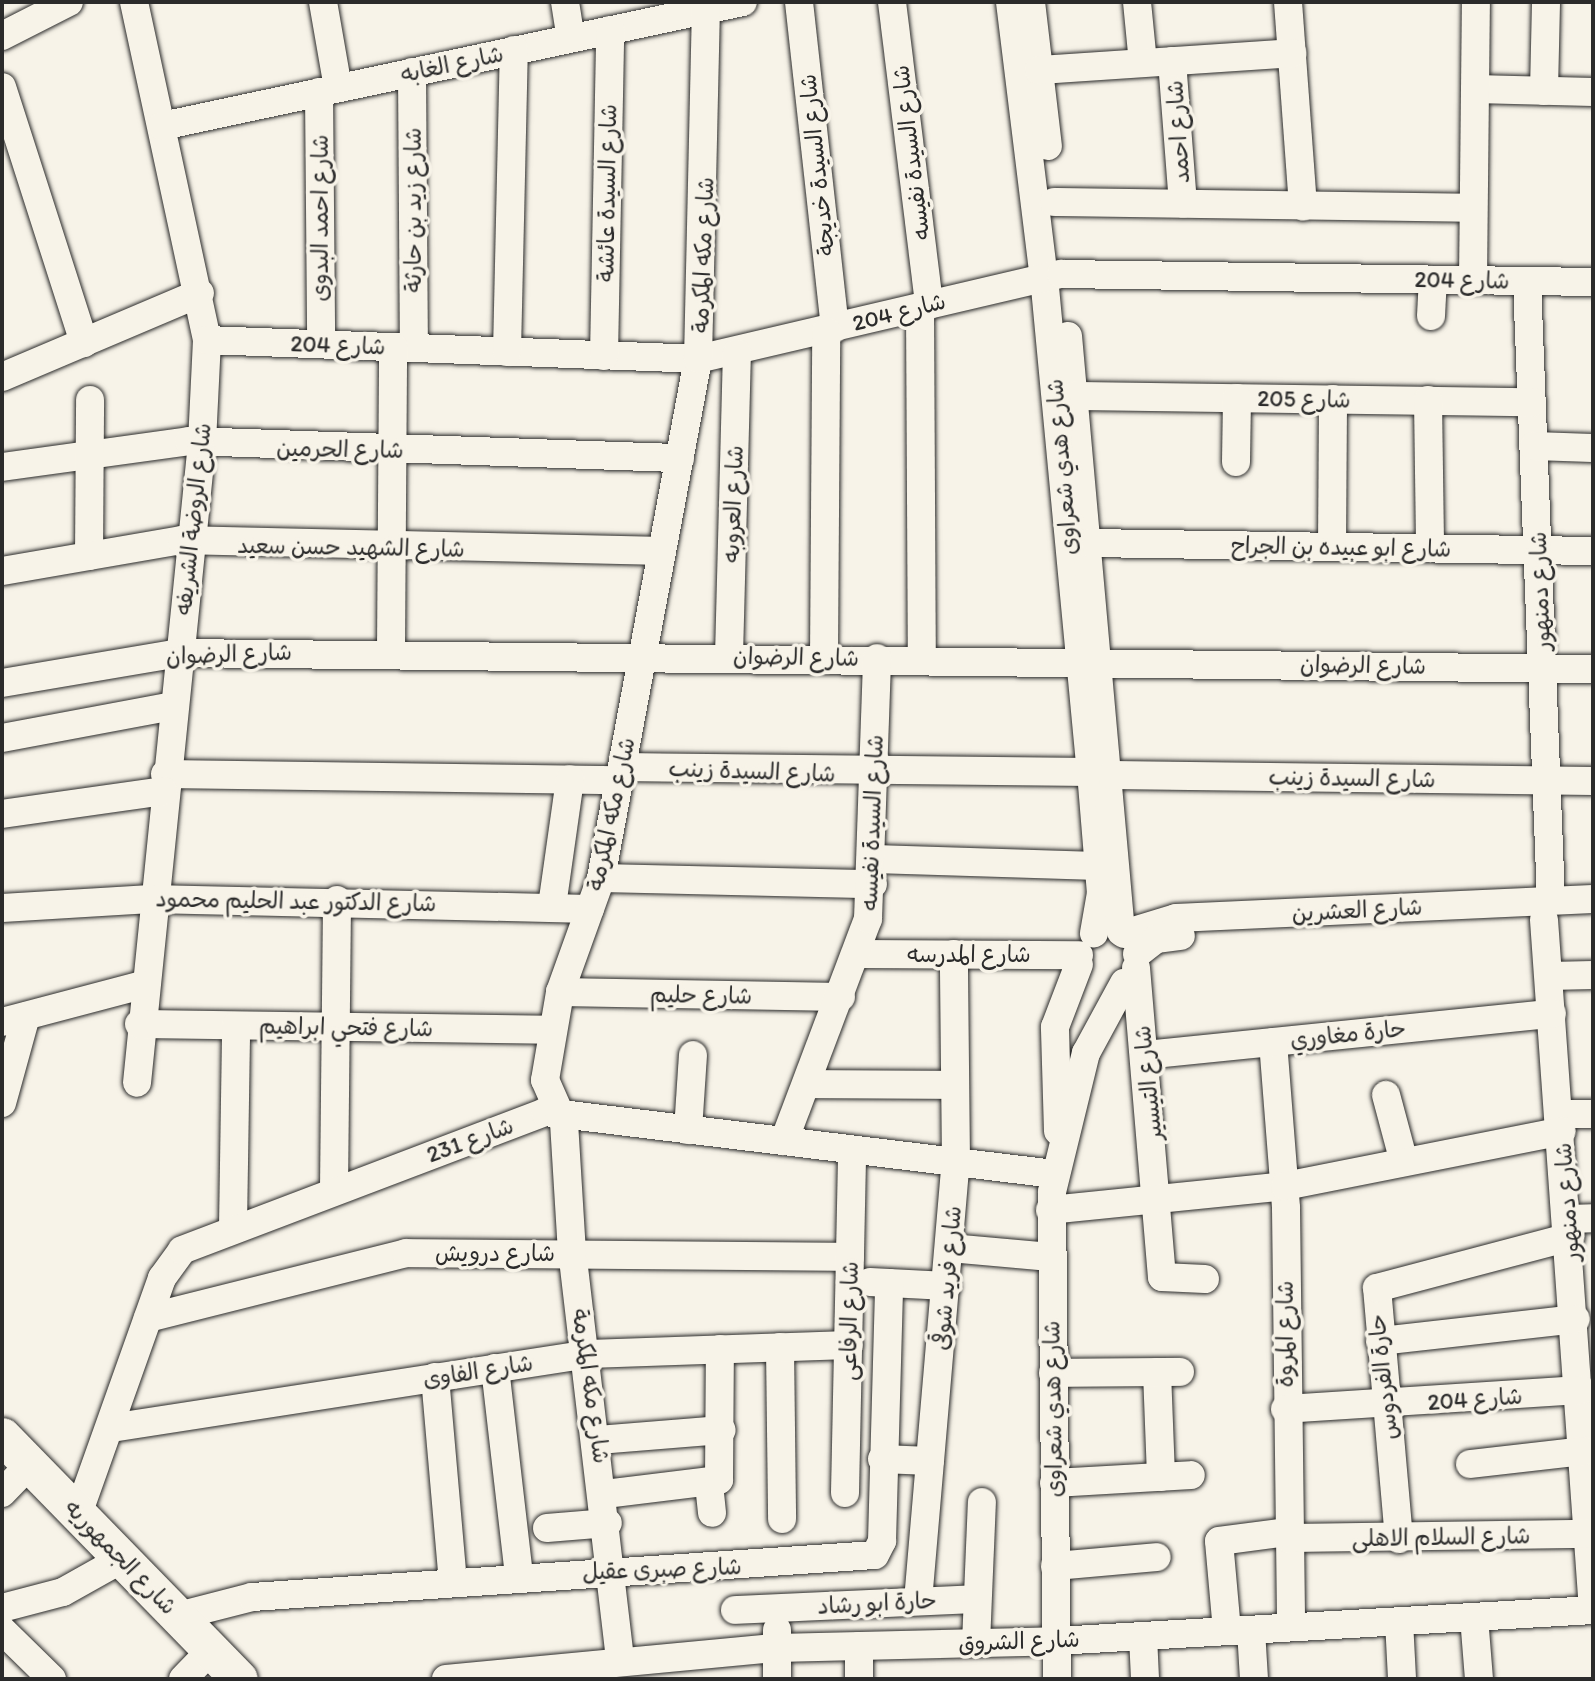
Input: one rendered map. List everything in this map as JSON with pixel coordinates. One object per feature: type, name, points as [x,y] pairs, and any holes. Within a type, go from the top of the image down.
[{"type":"main road","name":"شارع الجمهوريه","points":[[2,1436],[239,1679]]},
{"type":"street","points":[[2,36],[69,2]]},
{"type":"street","name":"شارع الروضة الشريفه","points":[[134,2],[200,293],[207,340],[202,443],[142,985],[137,1083]]},
{"type":"street","name":"شارع احمد البدوى","points":[[321,344],[329,90],[323,2]]},
{"type":"street","points":[[565,2],[571,38]]},
{"type":"street","name":"شارع الغابه","points":[[162,126],[610,30],[707,6],[743,2]]},
{"type":"street","name":"شارع السيدة خديجة","points":[[799,2],[830,329],[824,657]]},
{"type":"street","name":"شارع السيدة نفيسه","points":[[892,2],[924,306],[922,659]]},
{"type":"street","name":"شارع هدي شعراوى","points":[[1010,2],[1075,396],[1089,543],[1090,662]]},
{"type":"street","name":"شارع هدي شعراوى","points":[[1031,2],[1054,202],[1053,275],[1101,774],[1112,953],[1096,1027],[1060,1140],[1050,1210],[1057,1679]]},
{"type":"street","points":[[1137,2],[1143,63]]},
{"type":"street","points":[[1288,2],[1304,206]]},
{"type":"street","points":[[1472,280],[1476,2]]},
{"type":"street","points":[[1544,91],[1546,2]]},
{"type":"street","name":"شارع مكه المكرمة","points":[[620,1658],[614,1570],[588,1354],[572,1253],[559,1111],[546,1089],[560,992],[601,878],[698,359],[707,6]]},
{"type":"street","name":"شارع السيدة عائشة","points":[[604,356],[610,30]]},
{"type":"street","points":[[507,352],[514,50]]},
{"type":"street","points":[[1039,70],[1292,54]]},
{"type":"street","name":"شارع احمد","points":[[1172,61],[1183,204]]},
{"type":"street","name":"شارع زيد بن حارثة","points":[[391,651],[392,450],[404,347],[412,72]]},
{"type":"street","points":[[2,87],[84,342]]},
{"type":"street","points":[[1475,89],[1593,92]]},
{"type":"street","points":[[1054,202],[1473,208]]},
{"type":"street","name":"شارع 204","points":[[207,340],[698,359],[737,353],[1053,275],[1593,282]]},
{"type":"street","points":[[1431,316],[1433,280]]},
{"type":"street","name":"شارع دمنهور","points":[[1527,281],[1547,781],[1549,976],[1561,1123],[1577,1225],[1585,1405],[1584,1451],[1591,1534],[1593,1610]]},
{"type":"street","points":[[5,367],[84,342],[200,293]]},
{"type":"street","name":"شارع العروبه","points":[[729,656],[737,353]]},
{"type":"street","name":"شارع 205","points":[[1075,396],[1532,402]]},
{"type":"street","points":[[1236,462],[1237,398]]},
{"type":"street","points":[[89,556],[90,400]]},
{"type":"street","points":[[1332,547],[1333,400]]},
{"type":"street","points":[[1428,400],[1430,548]]},
{"type":"street","name":"شارع الحرمين","points":[[2,467],[91,453],[202,443],[680,458]]},
{"type":"street","points":[[1534,446],[1593,448]]},
{"type":"street","name":"شارع الشهيد حسن سعيد","points":[[2,571],[191,542],[391,548],[662,551]]},
{"type":"street","name":"شارع ابو عبيده بن الجراح","points":[[1089,543],[1593,551]]},
{"type":"street","name":"شارع الرضوان","points":[[2,683],[179,653],[391,651],[1593,669]]},
{"type":"street","name":"شارع السيدة نفيسه","points":[[784,1142],[859,954],[873,872],[877,658]]},
{"type":"street","points":[[2,738],[173,706]]},
{"type":"street","name":"شارع السيدة زينب","points":[[2,814],[164,782],[570,779],[620,773],[875,771],[1593,781]]},
{"type":"street","name":"شارع هدي شعراوى","points":[[1060,1140],[1052,1067],[1055,1027],[1112,953],[1099,866],[1101,774]]},
{"type":"street","points":[[552,906],[570,779]]},
{"type":"street","points":[[601,878],[1099,866]]},
{"type":"street","name":"شارع الدكتور عبد الحليم محمود","points":[[2,908],[151,899],[337,900],[590,909]]},
{"type":"street","name":"شارع العشرين","points":[[1112,953],[1168,936],[1548,911],[1593,899]]},
{"type":"street","points":[[334,1190],[337,900]]},
{"type":"street","name":"شارع العشرين","points":[[1548,911],[1593,918]]},
{"type":"street","name":"شارع المدرسه","points":[[859,954],[1112,953]]},
{"type":"street","name":"شارع التيسير","points":[[1112,953],[1145,1055],[1159,1197],[1162,1279],[1205,1279]]},
{"type":"street","name":"شارع فريد شوقى","points":[[918,1601],[957,1162],[954,954]]},
{"type":"street","points":[[1549,976],[1593,975]]},
{"type":"street","points":[[2,1103],[14,1019],[142,985]]},
{"type":"street","name":"شارع حليم","points":[[560,992],[841,997]]},
{"type":"street","name":"حارة مغاوري","points":[[1145,1055],[1552,1014]]},
{"type":"street","name":"شارع فتحي ابراهيم","points":[[139,1024],[553,1030]]},
{"type":"street","points":[[233,1227],[236,1026]]},
{"type":"street","name":"شارع المروة","points":[[1273,1042],[1285,1186],[1284,1409],[1291,1627]]},
{"type":"street","points":[[688,1130],[693,1055]]},
{"type":"street","points":[[808,1084],[956,1085]]},
{"type":"street","points":[[1386,1095],[1404,1162]]},
{"type":"street","name":"شارع 231","points":[[78,1514],[111,1428],[148,1318],[173,1258],[233,1227],[559,1111],[688,1130],[1054,1174]]},
{"type":"street","points":[[1050,1210],[1285,1186],[1404,1162],[1593,1114]]},
{"type":"street","name":"شارع الرفاعى","points":[[845,1493],[852,1150]]},
{"type":"street","name":"حارة الفردوس","points":[[1399,1539],[1375,1296],[1380,1286],[1577,1225]]},
{"type":"street","points":[[950,1248],[1051,1257]]},
{"type":"street","name":"شارع درويش","points":[[148,1318],[381,1255],[572,1253],[850,1269],[889,1283],[947,1286]]},
{"type":"street","name":"شارع صبرى عقيل","points":[[178,1616],[252,1597],[519,1576],[869,1558],[882,1541],[882,1459],[889,1283]]},
{"type":"street","points":[[1380,1341],[1581,1309]]},
{"type":"street","name":"شارع الفاوى","points":[[111,1428],[588,1354],[849,1345]]},
{"type":"street","points":[[780,1347],[782,1519]]},
{"type":"street","points":[[605,1494],[709,1485],[723,1473],[720,1349]]},
{"type":"street","points":[[495,1368],[519,1576]]},
{"type":"street","points":[[1053,1373],[1169,1372],[1161,1477]]},
{"type":"street","points":[[435,1377],[453,1581]]},
{"type":"street","name":"شارع 204","points":[[1284,1409],[1386,1405],[1585,1405]]},
{"type":"street","points":[[598,1440],[722,1430]]},
{"type":"street","points":[[1470,1464],[1584,1451]]},
{"type":"street","points":[[882,1459],[930,1461]]},
{"type":"street","points":[[2,1493],[30,1464]]},
{"type":"street","points":[[1054,1483],[1191,1475]]},
{"type":"street","points":[[709,1485],[712,1513]]},
{"type":"street","points":[[976,1643],[982,1502]]},
{"type":"street","points":[[547,1528],[608,1523]]},
{"type":"street","name":"شارع السلام الاهلى","points":[[1239,1630],[1219,1541],[1288,1535],[1399,1539],[1591,1534]]},
{"type":"street","points":[[1055,1566],[1157,1557]]},
{"type":"street","points":[[2,1608],[63,1592],[122,1559]]},
{"type":"street","name":"حارة ابو رشاد","points":[[735,1610],[977,1599]]},
{"type":"street","points":[[776,1608],[777,1679]]},
{"type":"street","name":"شارع الشروق","points":[[446,1679],[620,1658],[657,1668],[777,1648],[1056,1641],[1593,1610]]},
{"type":"street","points":[[1474,1616],[1479,1679]]},
{"type":"street","points":[[1399,1621],[1402,1679]]},
{"type":"street","points":[[2,1630],[52,1679]]},
{"type":"street","points":[[1239,1630],[1254,1679]]},
{"type":"street","points":[[1143,1636],[1145,1679]]},
{"type":"street","points":[[859,1646],[859,1679]]},
{"type":"street","points":[[183,1679],[211,1650]]}]
